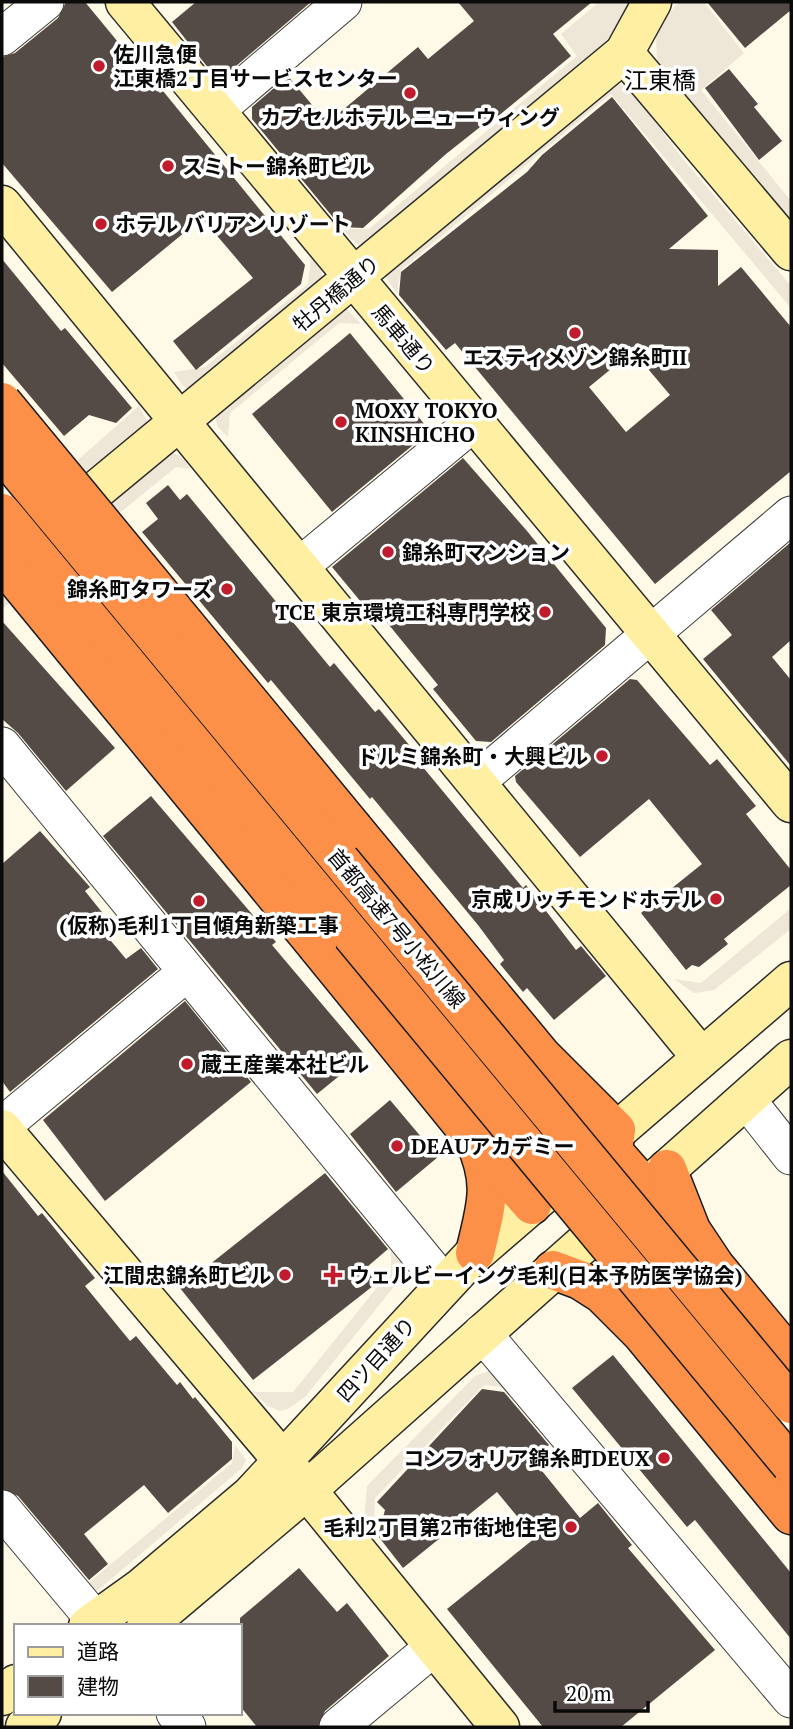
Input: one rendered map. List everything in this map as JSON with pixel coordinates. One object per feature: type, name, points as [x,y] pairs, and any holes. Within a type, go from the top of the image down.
[{"type":"highway","points":[[2,401],[611,1140],[657,1178],[715,1266],[791,1358]]},
{"type":"highway","name":"首都高速7号小松川線","points":[[2,452],[791,1404]]},
{"type":"highway","name":"首都高速7号小松川線","points":[[2,513],[791,1465]]},
{"type":"highway","points":[[2,562],[474,1139],[532,1205]]},
{"type":"highway","points":[[474,1139],[486,1167],[488,1189],[475,1253]]},
{"type":"highway","points":[[611,1140],[608,1206],[620,1241],[645,1277],[738,1385],[791,1474]]},
{"type":"highway","points":[[553,1270],[580,1280],[602,1294],[641,1333],[791,1515]]},
{"type":"street","points":[[2,37],[45,2]]},
{"type":"street","name":"馬車通り","points":[[125,2],[791,803]]},
{"type":"street","points":[[215,111],[343,2]]},
{"type":"street","name":"牡丹橋通り","points":[[2,569],[624,53],[652,2]]},
{"type":"street","points":[[624,53],[791,251]]},
{"type":"street","points":[[2,205],[182,420],[701,1058]]},
{"type":"street","points":[[300,566],[474,422]]},
{"type":"street","points":[[476,782],[791,515]]},
{"type":"street","points":[[2,746],[444,1284]]},
{"type":"street","points":[[186,973],[2,1128],[295,1476],[500,1727]]},
{"type":"street","name":"四ツ目通り","points":[[148,1624],[295,1476],[444,1284],[475,1253],[611,1140],[791,981]]},
{"type":"street","name":"四ツ目通り","points":[[91,1623],[141,1588],[251,1494],[295,1476],[482,1333],[791,1059]]},
{"type":"street","points":[[746,1099],[791,1156]]},
{"type":"street","points":[[482,1333],[791,1699]]},
{"type":"street","points":[[2,1508],[91,1623]]},
{"type":"street","points":[[338,1727],[435,1647]]},
{"type":"street","points":[[25,1727],[40,1715]]},
{"type":"shaded area","points":[[599,2],[632,2],[631,8],[605,43],[362,248],[351,239],[343,229],[369,229],[577,56],[561,34]]},
{"type":"shaded area","points":[[679,2],[704,2],[744,53],[701,90],[791,201],[791,223],[657,68],[656,34],[661,22]]},
{"type":"shaded area","points":[[619,84],[631,90],[683,159],[791,286],[791,308],[611,94],[401,270],[397,294],[385,276],[387,267],[610,85]]},
{"type":"shaded area","points":[[311,257],[321,268],[323,280],[188,389],[182,385],[174,372],[205,367],[308,284]]},
{"type":"shaded area","points":[[339,308],[346,308],[361,324],[339,323],[230,413],[228,437],[218,427],[214,414]]},
{"type":"shaded area","points":[[139,406],[148,423],[144,432],[2,550],[2,527]]},
{"type":"shaded area","points":[[173,453],[182,457],[190,469],[176,467],[2,609],[2,589],[158,459]]},
{"type":"shaded area","points":[[791,908],[791,929],[714,990],[694,993],[674,979],[701,983]]},
{"type":"shaded area","points":[[391,1247],[404,1262],[405,1273],[305,1397],[288,1409],[280,1411],[268,1406],[253,1392],[293,1392],[391,1270]]},
{"type":"shaded area","points":[[489,1371],[502,1378],[510,1388],[484,1385],[375,1498],[374,1532],[364,1518],[367,1486],[475,1376]]},
{"type":"shaded area","points":[[235,1445],[246,1460],[242,1468],[97,1591],[92,1591],[86,1585],[232,1463]]},
{"type":"building","points":[[66,2],[85,2],[160,93],[163,91],[305,265],[301,284],[196,370],[173,341],[253,278],[202,218],[112,292],[2,163],[2,57],[15,53],[58,18]]},
{"type":"building","points":[[196,2],[311,2],[229,72],[213,74],[172,22]]},
{"type":"building","points":[[458,2],[592,2],[553,34],[571,56],[491,122],[489,120],[446,154],[363,228],[341,227],[252,119],[252,107],[288,76],[323,118],[328,114],[332,119],[418,47],[428,59],[474,21]]},
{"type":"building","points":[[707,2],[791,2],[791,10],[745,48]]},
{"type":"building","points":[[729,69],[758,104],[754,107],[782,141],[759,160],[705,88]]},
{"type":"building","points":[[612,97],[708,216],[669,249],[718,250],[718,286],[741,267],[791,327],[791,471],[655,584],[455,343],[446,350],[399,295],[401,272],[527,172],[542,155]],"holes":[[[633,351],[670,395],[626,432],[589,387]]]},
{"type":"building","points":[[2,259],[61,331],[65,328],[132,408],[116,423],[89,415],[64,436],[2,363]]},
{"type":"building","name":"MOXY TOKYO KINSHICHO","points":[[350,333],[430,431],[332,512],[252,414]]},
{"type":"building","points":[[463,458],[606,628],[605,645],[491,742],[476,741],[433,689],[438,685],[376,609],[371,614],[332,567]]},
{"type":"building","points":[[168,485],[180,500],[187,494],[330,667],[334,663],[375,712],[379,709],[420,758],[417,760],[523,888],[526,885],[576,950],[581,946],[606,976],[554,1020],[527,988],[523,992],[500,964],[504,960],[478,925],[372,797],[370,799],[271,680],[268,683],[142,532],[158,519],[146,503]]},
{"type":"building","points":[[791,542],[791,640],[772,657],[791,680],[791,766],[703,659],[732,635],[711,610]]},
{"type":"building","points":[[2,621],[115,748],[66,791],[18,733],[2,719]]},
{"type":"building","points":[[630,679],[637,680],[710,765],[717,759],[756,806],[746,814],[791,870],[791,885],[724,939],[728,944],[699,967],[692,965],[686,970],[641,913],[702,864],[649,799],[580,857],[516,782],[515,776]]},
{"type":"building","points":[[151,796],[276,942],[272,945],[365,1055],[317,1094],[103,836]]},
{"type":"building","points":[[40,831],[90,887],[85,891],[105,916],[96,923],[126,959],[141,948],[158,969],[10,1092],[2,1081],[2,864]]},
{"type":"building","points":[[185,1001],[251,1082],[105,1201],[43,1120]]},
{"type":"building","points":[[390,1100],[438,1157],[396,1192],[350,1134]]},
{"type":"building","points":[[2,1171],[38,1216],[42,1213],[95,1278],[85,1286],[130,1341],[136,1336],[177,1385],[180,1382],[193,1399],[195,1397],[232,1442],[232,1459],[168,1513],[144,1485],[84,1534],[108,1564],[89,1580],[18,1496],[2,1489]]},
{"type":"building","name":"江間忠錦糸町ビル","points":[[325,1173],[388,1249],[367,1267],[378,1282],[253,1380],[180,1288]]},
{"type":"building","name":"コンフォリア錦糸町DEUX","points":[[613,1355],[791,1573],[791,1639],[695,1520],[687,1527],[572,1388]]},
{"type":"building","points":[[482,1389],[504,1392],[549,1445],[540,1451],[547,1459],[538,1466],[580,1518],[598,1503],[632,1545],[628,1548],[715,1650],[621,1727],[543,1727],[447,1609],[535,1538],[497,1492],[403,1568],[378,1536],[385,1510],[377,1502]]},
{"type":"building","points":[[299,1568],[337,1612],[347,1603],[389,1656],[325,1711],[318,1727],[257,1727],[242,1708],[240,1618]]},
{"type":"place","name":"佐川急便 江東橋2丁目サービスセンター","points":[[99,66]]},
{"type":"place","name":"カプセルホテル ニューウィング","points":[[410,93]]},
{"type":"place","name":"スミトー錦糸町ビル","points":[[168,166]]},
{"type":"place","name":"ホテル バリアンリゾート","points":[[101,224]]},
{"type":"place","name":"エスティメゾン錦糸町II","points":[[575,333]]},
{"type":"place","name":"MOXY TOKYO KINSHICHO","points":[[341,422]]},
{"type":"place","name":"錦糸町マンション","points":[[388,552]]},
{"type":"place","name":"錦糸町タワーズ","points":[[227,589]]},
{"type":"place","name":"TCE 東京環境工科専門学校","points":[[545,612]]},
{"type":"place","name":"ドルミ錦糸町・大興ビル","points":[[602,756]]},
{"type":"place","name":"京成リッチモンドホテル","points":[[716,899]]},
{"type":"place","name":"(仮称)毛利1丁目傾角新築工事","points":[[199,901]]},
{"type":"place","name":"蔵王産業本社ビル","points":[[187,1064]]},
{"type":"place","name":"DEAUアカデミー","points":[[397,1146]]},
{"type":"place","name":"江間忠錦糸町ビル","points":[[285,1275]]},
{"type":"place","name":"ウェルビーイング毛利(日本予防医学協会)","points":[[333,1275]]},
{"type":"place","name":"コンフォリア錦糸町DEUX","points":[[664,1458]]},
{"type":"place","name":"毛利2丁目第2市街地住宅","points":[[571,1527]]},
{"type":"district","name":"江東橋","points":[[660,80]]}]
